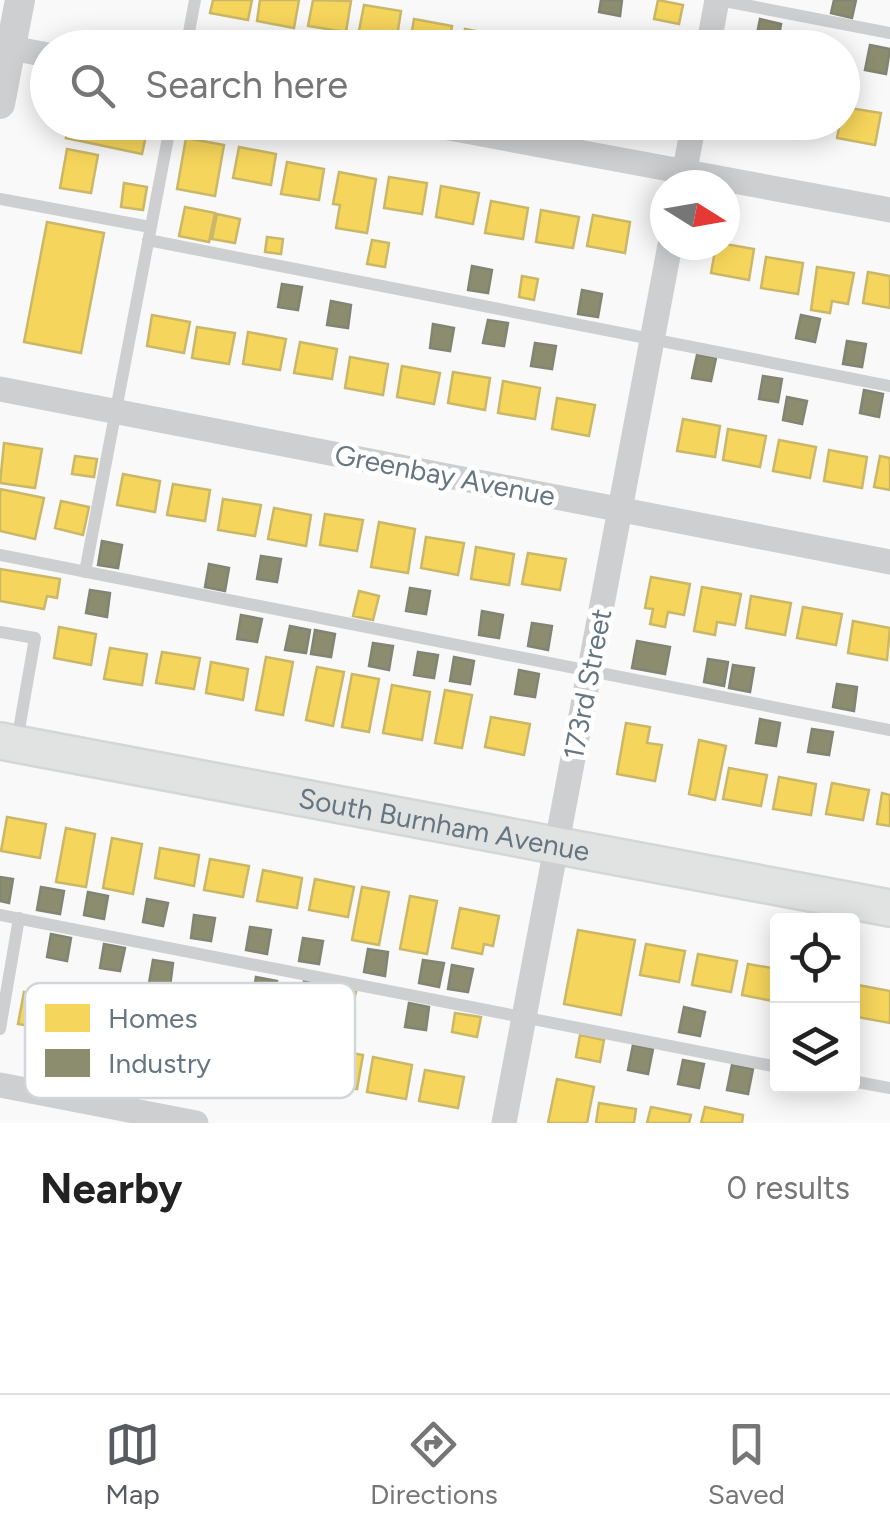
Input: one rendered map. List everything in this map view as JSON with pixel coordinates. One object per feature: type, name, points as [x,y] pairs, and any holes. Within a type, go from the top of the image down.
[{"type":"main road","name":"South Burnham Avenue","points":[[8,742],[890,908]]},
{"type":"street","points":[[0,104],[20,0]]},
{"type":"street","points":[[712,30],[718,0]]},
{"type":"street","points":[[11,48],[30,52]]},
{"type":"street","points":[[505,140],[650,170]]},
{"type":"street","points":[[684,170],[690,140]]},
{"type":"street","points":[[740,186],[890,210]]},
{"type":"street","name":"173rd Street","points":[[504,1123],[667,260]]},
{"type":"street","name":"Greenbay Avenue","points":[[0,390],[890,562]]},
{"type":"street","points":[[0,1085],[25,1090]]},
{"type":"street","points":[[67,1098],[196,1123]]},
{"type":"lane","points":[[190,30],[196,0]]},
{"type":"lane","points":[[718,0],[890,34]]},
{"type":"lane","points":[[84,572],[167,140]]},
{"type":"lane","points":[[0,199],[652,340],[890,386]]},
{"type":"lane","points":[[0,555],[890,730]]},
{"type":"lane","points":[[0,632],[35,638],[8,742]]},
{"type":"lane","points":[[0,914],[347,983]]},
{"type":"lane","points":[[0,1029],[19,918]]},
{"type":"lane","points":[[355,985],[770,1065]]},
{"type":"lane","points":[[860,1082],[890,1088]]},
{"type":"building: Homes","points":[[213,0],[252,0],[248,20],[210,13]]},
{"type":"building: Homes","points":[[260,0],[299,0],[294,28],[257,21]]},
{"type":"building: Homes","points":[[313,0],[351,1],[346,30],[308,26]]},
{"type":"building: Homes","points":[[658,0],[683,5],[679,24],[654,19]]},
{"type":"building: Homes","points":[[364,5],[401,11],[398,30],[359,30]]},
{"type":"building: Homes","points":[[414,19],[452,26],[451,30],[412,30]]},
{"type":"building: Homes","points":[[860,110],[881,113],[875,145],[848,140],[860,140]]},
{"type":"building: Homes","points":[[76,140],[145,140],[142,154]]},
{"type":"building: Homes","points":[[186,140],[224,145],[215,196],[177,189]]},
{"type":"building: Homes","points":[[239,147],[276,154],[271,185],[233,178]]},
{"type":"building: Homes","points":[[67,149],[98,155],[91,193],[60,188]]},
{"type":"building: Homes","points":[[287,162],[324,169],[319,200],[281,194]]},
{"type":"building: Homes","points":[[339,172],[376,179],[367,233],[336,228],[340,205],[333,204]]},
{"type":"building: Homes","points":[[389,177],[427,183],[422,214],[384,208]]},
{"type":"building: Homes","points":[[124,183],[147,187],[143,210],[121,207]]},
{"type":"building: Homes","points":[[441,186],[479,193],[473,224],[436,217]]},
{"type":"building: Homes","points":[[491,201],[528,208],[523,239],[485,233]]},
{"type":"building: Homes","points":[[185,207],[215,213],[209,242],[179,236]]},
{"type":"building: Homes","points":[[541,210],[579,217],[573,248],[536,242]]},
{"type":"building: Homes","points":[[217,214],[240,219],[235,243],[212,239]]},
{"type":"building: Homes","points":[[593,215],[630,222],[625,253],[587,246]]},
{"type":"building: Homes","points":[[47,222],[104,233],[81,353],[24,342]]},
{"type":"building: Homes","points":[[267,237],[283,239],[281,254],[265,252]]},
{"type":"building: Homes","points":[[372,240],[389,243],[385,267],[367,264]]},
{"type":"building: Homes","points":[[740,247],[754,249],[749,280],[711,273],[713,260],[740,260]]},
{"type":"building: Homes","points":[[766,257],[803,263],[798,294],[761,288]]},
{"type":"building: Homes","points":[[817,267],[854,273],[848,304],[832,301],[830,313],[811,310]]},
{"type":"building: Homes","points":[[868,272],[890,276],[890,308],[863,303]]},
{"type":"building: Homes","points":[[522,276],[538,279],[534,300],[519,297]]},
{"type":"building: Homes","points":[[152,315],[190,322],[184,353],[147,346]]},
{"type":"building: Homes","points":[[197,327],[235,333],[229,364],[192,358]]},
{"type":"building: Homes","points":[[248,332],[286,339],[280,370],[243,364]]},
{"type":"building: Homes","points":[[300,342],[337,349],[332,379],[294,373]]},
{"type":"building: Homes","points":[[350,357],[388,364],[383,395],[345,388]]},
{"type":"building: Homes","points":[[402,366],[440,373],[434,404],[397,397]]},
{"type":"building: Homes","points":[[453,372],[490,378],[485,410],[448,403]]},
{"type":"building: Homes","points":[[503,381],[540,388],[535,419],[498,413]]},
{"type":"building: Homes","points":[[557,398],[595,405],[589,436],[552,429]]},
{"type":"building: Homes","points":[[683,419],[720,426],[715,457],[677,451]]},
{"type":"building: Homes","points":[[728,429],[766,436],[760,467],[723,460]]},
{"type":"building: Homes","points":[[779,440],[816,447],[810,478],[773,471]]},
{"type":"building: Homes","points":[[4,443],[42,449],[35,488],[0,483]]},
{"type":"building: Homes","points":[[829,450],[867,457],[862,488],[824,481]]},
{"type":"building: Homes","points":[[75,456],[97,459],[94,477],[72,474]]},
{"type":"building: Homes","points":[[880,456],[890,458],[890,490],[874,487]]},
{"type":"building: Homes","points":[[123,474],[160,481],[155,512],[117,505]]},
{"type":"building: Homes","points":[[173,484],[210,490],[205,521],[167,515]]},
{"type":"building: Homes","points":[[0,489],[44,498],[35,539],[0,531]]},
{"type":"building: Homes","points":[[223,499],[261,505],[255,536],[218,530]]},
{"type":"building: Homes","points":[[61,501],[89,507],[83,535],[55,528]]},
{"type":"building: Homes","points":[[274,508],[311,515],[306,546],[268,539]]},
{"type":"building: Homes","points":[[325,514],[363,520],[357,551],[320,545]]},
{"type":"building: Homes","points":[[379,522],[415,529],[408,573],[371,567]]},
{"type":"building: Homes","points":[[426,537],[464,543],[458,575],[421,568]]},
{"type":"building: Homes","points":[[476,547],[514,554],[509,585],[471,579]]},
{"type":"building: Homes","points":[[528,553],[566,559],[560,590],[522,584]]},
{"type":"building: Homes","points":[[0,569],[60,579],[57,598],[47,596],[44,609],[0,601]]},
{"type":"building: Homes","points":[[651,577],[690,584],[684,615],[668,612],[665,627],[650,624],[653,609],[645,608]]},
{"type":"building: Homes","points":[[702,587],[741,594],[735,625],[717,622],[715,635],[694,631]]},
{"type":"building: Homes","points":[[359,591],[379,596],[373,620],[353,616]]},
{"type":"building: Homes","points":[[751,596],[791,603],[785,635],[746,628]]},
{"type":"building: Homes","points":[[803,607],[842,614],[836,645],[797,638]]},
{"type":"building: Homes","points":[[853,621],[890,628],[887,660],[848,653]]},
{"type":"building: Homes","points":[[59,627],[96,634],[91,665],[54,658]]},
{"type":"building: Homes","points":[[110,648],[147,654],[142,685],[104,679]]},
{"type":"building: Homes","points":[[162,652],[200,658],[194,689],[156,683]]},
{"type":"building: Homes","points":[[266,657],[293,662],[283,715],[256,710]]},
{"type":"building: Homes","points":[[211,662],[248,669],[243,700],[206,693]]},
{"type":"building: Homes","points":[[317,667],[344,672],[333,726],[306,720]]},
{"type":"building: Homes","points":[[352,674],[379,679],[369,732],[342,727]]},
{"type":"building: Homes","points":[[392,685],[430,692],[422,740],[383,733]]},
{"type":"building: Homes","points":[[445,690],[472,695],[462,748],[435,743]]},
{"type":"building: Homes","points":[[491,717],[530,724],[524,755],[485,747]]},
{"type":"building: Homes","points":[[626,723],[650,727],[647,743],[662,745],[655,781],[617,774]]},
{"type":"building: Homes","points":[[699,740],[726,746],[715,800],[689,794]]},
{"type":"building: Homes","points":[[729,768],[767,775],[761,806],[723,799]]},
{"type":"building: Homes","points":[[779,777],[816,784],[811,815],[773,809]]},
{"type":"building: Homes","points":[[832,783],[869,790],[863,820],[826,814]]},
{"type":"building: Homes","points":[[882,793],[890,795],[890,826],[877,824]]},
{"type":"building: Homes","points":[[7,817],[46,824],[40,858],[1,851]]},
{"type":"building: Homes","points":[[66,828],[95,834],[86,887],[56,882]]},
{"type":"building: Homes","points":[[112,838],[142,844],[133,894],[103,888]]},
{"type":"building: Homes","points":[[160,848],[199,855],[194,886],[155,878]]},
{"type":"building: Homes","points":[[210,859],[249,866],[243,897],[204,890]]},
{"type":"building: Homes","points":[[263,870],[302,878],[297,908],[257,901]]},
{"type":"building: Homes","points":[[315,879],[354,887],[348,917],[309,910]]},
{"type":"building: Homes","points":[[362,887],[389,892],[379,945],[352,940]]},
{"type":"building: Homes","points":[[410,896],[437,901],[427,954],[400,949]]},
{"type":"building: Homes","points":[[460,908],[499,916],[493,946],[484,944],[482,954],[452,948]]},
{"type":"building: Homes","points":[[578,930],[635,940],[621,1015],[564,1004]]},
{"type":"building: Homes","points":[[646,944],[685,951],[679,982],[640,975]]},
{"type":"building: Homes","points":[[698,954],[737,961],[731,992],[692,985]]},
{"type":"building: Homes","points":[[748,964],[770,968],[770,1000],[742,995]]},
{"type":"building: Homes","points":[[860,985],[890,991],[890,1023],[860,1017]]},
{"type":"building: Homes","points":[[24,992],[25,992],[25,1025],[18,1024]]},
{"type":"building: Homes","points":[[455,1013],[481,1017],[477,1037],[452,1032]]},
{"type":"building: Homes","points":[[580,1035],[604,1040],[600,1062],[576,1057]]},
{"type":"building: Homes","points":[[355,1054],[363,1055],[355,1089]]},
{"type":"building: Homes","points":[[373,1057],[412,1065],[406,1099],[367,1092]]},
{"type":"building: Homes","points":[[425,1070],[464,1077],[458,1108],[419,1101]]},
{"type":"building: Homes","points":[[557,1079],[594,1087],[587,1123],[548,1123]]},
{"type":"building: Homes","points":[[599,1103],[636,1109],[634,1123],[596,1123]]},
{"type":"building: Homes","points":[[651,1107],[691,1115],[689,1123],[647,1123]]},
{"type":"building: Homes","points":[[705,1107],[743,1115],[742,1123],[701,1123]]},
{"type":"building: Industry","points":[[601,0],[622,0],[620,16],[599,12]]},
{"type":"building: Industry","points":[[834,0],[856,0],[852,18],[831,13]]},
{"type":"building: Industry","points":[[760,19],[781,24],[780,30],[758,30]]},
{"type":"building: Industry","points":[[870,45],[890,49],[886,74],[865,70]]},
{"type":"building: Industry","points":[[472,266],[492,270],[488,293],[468,290]]},
{"type":"building: Industry","points":[[282,284],[302,287],[298,310],[278,307]]},
{"type":"building: Industry","points":[[582,290],[602,294],[598,317],[578,314]]},
{"type":"building: Industry","points":[[331,301],[351,305],[348,328],[327,325]]},
{"type":"building: Industry","points":[[801,315],[820,319],[815,342],[796,338]]},
{"type":"building: Industry","points":[[488,320],[508,323],[504,346],[483,343]]},
{"type":"building: Industry","points":[[433,324],[454,328],[450,351],[430,348]]},
{"type":"building: Industry","points":[[847,341],[866,344],[862,367],[843,364]]},
{"type":"building: Industry","points":[[535,343],[556,346],[552,369],[531,366]]},
{"type":"building: Industry","points":[[697,355],[716,358],[711,381],[692,378]]},
{"type":"building: Industry","points":[[763,376],[782,379],[778,402],[759,399]]},
{"type":"building: Industry","points":[[864,390],[883,394],[879,417],[860,413]]},
{"type":"building: Industry","points":[[787,397],[807,401],[802,424],[783,420]]},
{"type":"building: Industry","points":[[102,541],[122,545],[118,568],[98,565]]},
{"type":"building: Industry","points":[[261,556],[281,559],[277,582],[257,579]]},
{"type":"building: Industry","points":[[209,564],[229,568],[225,591],[205,587]]},
{"type":"building: Industry","points":[[410,588],[430,591],[426,614],[406,611]]},
{"type":"building: Industry","points":[[90,590],[110,593],[107,617],[86,613]]},
{"type":"building: Industry","points":[[482,611],[503,615],[499,638],[479,635]]},
{"type":"building: Industry","points":[[241,615],[262,619],[257,642],[237,639]]},
{"type":"building: Industry","points":[[532,623],[552,626],[548,650],[528,646]]},
{"type":"building: Industry","points":[[290,626],[310,630],[306,653],[285,650]]},
{"type":"building: Industry","points":[[315,630],[335,634],[331,657],[311,654]]},
{"type":"building: Industry","points":[[637,641],[670,647],[665,674],[632,668]]},
{"type":"building: Industry","points":[[373,643],[393,646],[389,670],[369,666]]},
{"type":"building: Industry","points":[[418,652],[438,655],[434,678],[414,675]]},
{"type":"building: Industry","points":[[454,657],[474,661],[470,684],[450,681]]},
{"type":"building: Industry","points":[[708,659],[728,662],[724,686],[704,682]]},
{"type":"building: Industry","points":[[733,665],[754,668],[750,692],[729,688]]},
{"type":"building: Industry","points":[[519,670],[539,674],[535,697],[515,694]]},
{"type":"building: Industry","points":[[837,684],[857,687],[854,711],[833,707]]},
{"type":"building: Industry","points":[[760,719],[780,723],[776,746],[756,743]]},
{"type":"building: Industry","points":[[812,729],[833,732],[829,755],[808,752]]},
{"type":"building: Industry","points":[[0,877],[13,879],[9,903],[0,901]]},
{"type":"building: Industry","points":[[41,887],[64,891],[60,914],[37,910]]},
{"type":"building: Industry","points":[[88,892],[108,896],[104,919],[84,915]]},
{"type":"building: Industry","points":[[147,899],[168,903],[163,926],[143,922]]},
{"type":"building: Industry","points":[[194,915],[215,918],[211,941],[191,938]]},
{"type":"building: Industry","points":[[250,927],[271,930],[267,954],[246,950]]},
{"type":"building: Industry","points":[[51,934],[71,938],[67,961],[47,957]]},
{"type":"building: Industry","points":[[303,938],[323,941],[319,964],[299,961]]},
{"type":"building: Industry","points":[[104,944],[125,948],[120,971],[100,968]]},
{"type":"building: Industry","points":[[368,949],[388,952],[385,976],[364,972]]},
{"type":"building: Industry","points":[[153,960],[173,963],[170,983],[149,983]]},
{"type":"building: Industry","points":[[423,960],[444,963],[439,987],[419,983]]},
{"type":"building: Industry","points":[[452,965],[473,969],[468,992],[448,989]]},
{"type":"building: Industry","points":[[256,977],[277,981],[277,983],[255,983]]},
{"type":"building: Industry","points":[[409,1003],[429,1007],[426,1030],[405,1027]]},
{"type":"building: Industry","points":[[684,1007],[705,1012],[700,1036],[679,1032]]},
{"type":"building: Industry","points":[[633,1045],[653,1049],[648,1074],[628,1070]]},
{"type":"building: Industry","points":[[683,1060],[704,1064],[699,1088],[678,1084]]},
{"type":"building: Industry","points":[[732,1065],[753,1069],[748,1094],[727,1090]]}]
